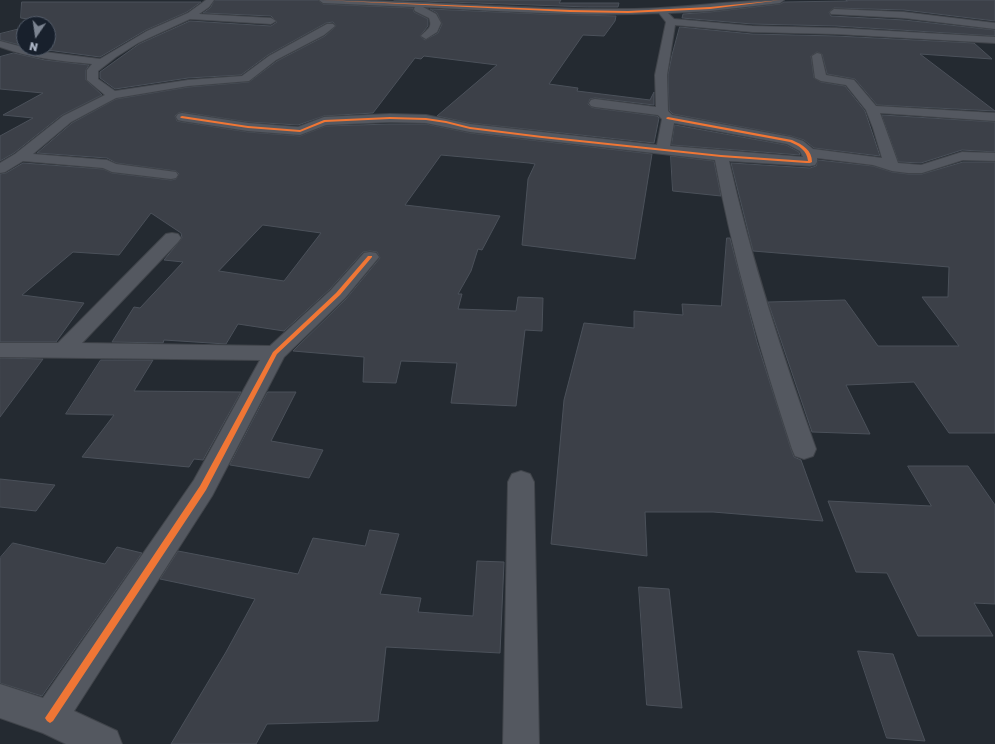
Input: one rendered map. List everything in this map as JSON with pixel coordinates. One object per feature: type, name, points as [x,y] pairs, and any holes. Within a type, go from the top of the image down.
[{"type":"street","points":[[112,95],[93,80],[92,70],[101,62],[151,33],[188,16],[208,3],[210,0]]},
{"type":"street","points":[[323,0],[396,1],[421,4],[570,11],[683,10],[780,0]]},
{"type":"street","points":[[674,0],[683,10]]},
{"type":"street","points":[[421,4],[418,9],[433,16],[436,23],[434,30],[426,36]]},
{"type":"street","points":[[662,11],[671,22],[752,29],[995,40]]},
{"type":"street","points":[[834,12],[904,15],[995,26]]},
{"type":"street","points":[[188,16],[271,20]]},
{"type":"street","points":[[663,150],[665,115],[661,75],[671,22]]},
{"type":"street","points":[[0,168],[20,157],[67,119],[112,95],[188,83],[245,79],[255,69],[304,40],[322,33],[330,26]]},
{"type":"street","points":[[814,31],[816,43]]},
{"type":"street","points":[[977,38],[990,51]]},
{"type":"street","points":[[0,44],[10,48],[42,55],[101,62]]},
{"type":"street","points":[[817,56],[821,78],[850,82],[872,109],[880,128],[892,167]]},
{"type":"street","points":[[182,117],[248,127],[300,131],[324,121],[390,118],[426,119],[484,130],[663,150],[720,156],[806,162],[810,162],[811,160],[809,153],[802,145],[791,141],[665,115],[595,103]]},
{"type":"street","points":[[872,109],[995,116]]},
{"type":"street","points":[[809,153],[876,161],[892,167],[922,169],[962,156],[995,157]]},
{"type":"street","points":[[720,156],[743,253],[769,344],[804,449]]},
{"type":"street","points":[[20,157],[100,163],[107,164],[112,168],[172,175]]},
{"type":"street","points":[[63,350],[172,238]]},
{"type":"street","points":[[50,718],[203,488],[275,353],[338,294],[370,257]]},
{"type":"street","points":[[0,350],[275,353]]},
{"type":"street","points":[[521,482],[521,744]]},
{"type":"street","points":[[0,701],[50,718],[104,744]]},
{"type":"building","points":[[215,0],[318,0],[323,4],[413,8],[414,12],[428,19],[428,26],[420,36],[425,40],[438,33],[442,24],[437,13],[430,9],[616,16],[615,21],[604,36],[583,35],[549,84],[578,88],[577,91],[650,100],[654,92],[654,105],[595,98],[590,99],[588,104],[595,108],[657,116],[659,118],[654,143],[470,123],[437,116],[497,65],[424,56],[421,59],[415,58],[373,113],[324,116],[298,125],[248,122],[182,112],[175,116],[177,121],[182,122],[248,132],[300,136],[326,126],[426,124],[470,133],[652,154],[635,259],[522,245],[528,179],[535,164],[441,155],[405,205],[500,216],[482,250],[478,249],[471,271],[458,294],[462,294],[458,309],[516,311],[518,297],[543,298],[542,331],[525,330],[516,406],[451,403],[457,363],[401,361],[396,383],[363,382],[364,357],[293,351],[346,299],[380,258],[377,252],[363,252],[330,289],[284,331],[238,324],[226,344],[164,340],[163,343],[112,342],[134,307],[140,308],[183,262],[164,260],[182,238],[181,233],[151,213],[119,255],[73,252],[22,295],[84,303],[56,342],[0,342],[0,174],[6,173],[23,163],[103,169],[112,173],[171,180],[176,179],[179,174],[176,171],[116,163],[107,158],[37,153],[72,123],[116,99],[188,87],[249,82],[277,61],[325,36],[336,26],[333,22],[326,23],[268,55],[241,75],[188,78],[115,89],[100,78],[100,72],[139,44],[190,21],[271,26],[277,22],[271,16],[203,13],[210,8]],"holes":[[[263,225],[321,233],[284,281],[219,271]]]},
{"type":"building","points":[[394,0],[561,0],[559,3],[619,3],[618,7],[588,7]]},
{"type":"building","points":[[846,0],[995,0],[995,21],[904,10],[834,8],[829,12],[831,16],[904,20],[995,30],[995,36],[836,26],[752,24],[682,18],[683,14],[780,4],[784,2],[847,1]]},
{"type":"building","points":[[22,2],[201,2],[187,12],[146,30],[100,57],[56,51],[56,16],[21,16]]},
{"type":"building","points":[[680,27],[752,34],[836,36],[974,43],[992,59],[920,54],[995,111],[877,105],[855,79],[827,74],[822,54],[817,52],[811,56],[814,78],[821,82],[845,86],[865,111],[880,156],[814,148],[804,140],[791,136],[673,114],[669,110],[668,75]]},
{"type":"building","points":[[16,30],[16,44],[0,40],[0,34]]},
{"type":"building","points":[[14,53],[16,53],[16,56],[27,56],[45,60],[89,65],[86,70],[86,80],[102,95],[62,115],[14,153],[0,161],[0,136],[33,118],[3,115],[43,93],[0,89],[0,57]]},
{"type":"building","points":[[882,115],[995,122],[995,152],[962,150],[921,163],[899,162]]},
{"type":"building","points":[[675,125],[786,145],[799,152],[800,155],[672,145]]},
{"type":"building","points":[[671,156],[714,161],[721,196],[673,191]]},
{"type":"building","points":[[818,160],[873,166],[892,172],[908,174],[922,174],[963,162],[995,162],[995,433],[949,433],[914,382],[846,385],[870,434],[812,432],[768,302],[845,300],[878,346],[959,346],[922,297],[948,297],[949,267],[753,251],[731,163],[810,168],[816,166]]},
{"type":"building","points":[[727,238],[730,238],[757,342],[791,449],[794,457],[801,460],[823,521],[713,512],[645,512],[647,556],[551,544],[564,400],[584,323],[634,328],[634,311],[683,315],[682,304],[721,306]]},
{"type":"building","points":[[0,358],[43,359],[0,417]]},
{"type":"building","points":[[101,360],[153,360],[134,391],[241,392],[203,460],[194,459],[189,467],[82,457],[114,415],[66,414]]},
{"type":"building","points":[[268,392],[296,392],[271,441],[323,450],[309,478],[230,465]]},
{"type":"building","points":[[908,466],[968,466],[995,505],[995,604],[974,603],[993,636],[918,636],[887,573],[856,572],[828,501],[931,506]]},
{"type":"building","points":[[0,479],[55,485],[36,511],[0,507]]},
{"type":"building","points":[[370,530],[399,534],[380,594],[421,598],[418,612],[473,616],[477,561],[504,562],[500,653],[386,647],[378,721],[267,724],[256,744],[171,744],[226,652],[255,599],[160,579],[178,551],[298,574],[313,538],[365,546]]},
{"type":"building","points":[[13,543],[105,564],[117,547],[142,553],[42,696],[0,683],[0,558]]},
{"type":"building","points":[[639,587],[669,589],[682,708],[647,705]]},
{"type":"building","points":[[858,651],[893,654],[925,741],[887,738]]},
{"type":"cycle path","points":[[323,0],[570,11],[628,12],[710,8],[780,0]]},
{"type":"cycle path","points":[[182,117],[248,127],[300,131],[324,121],[390,118],[426,119],[470,128],[542,137],[721,156],[810,162],[809,154],[805,148],[791,141],[668,118]]},
{"type":"cycle path","points":[[50,718],[203,488],[275,353],[338,294],[370,257]]}]
